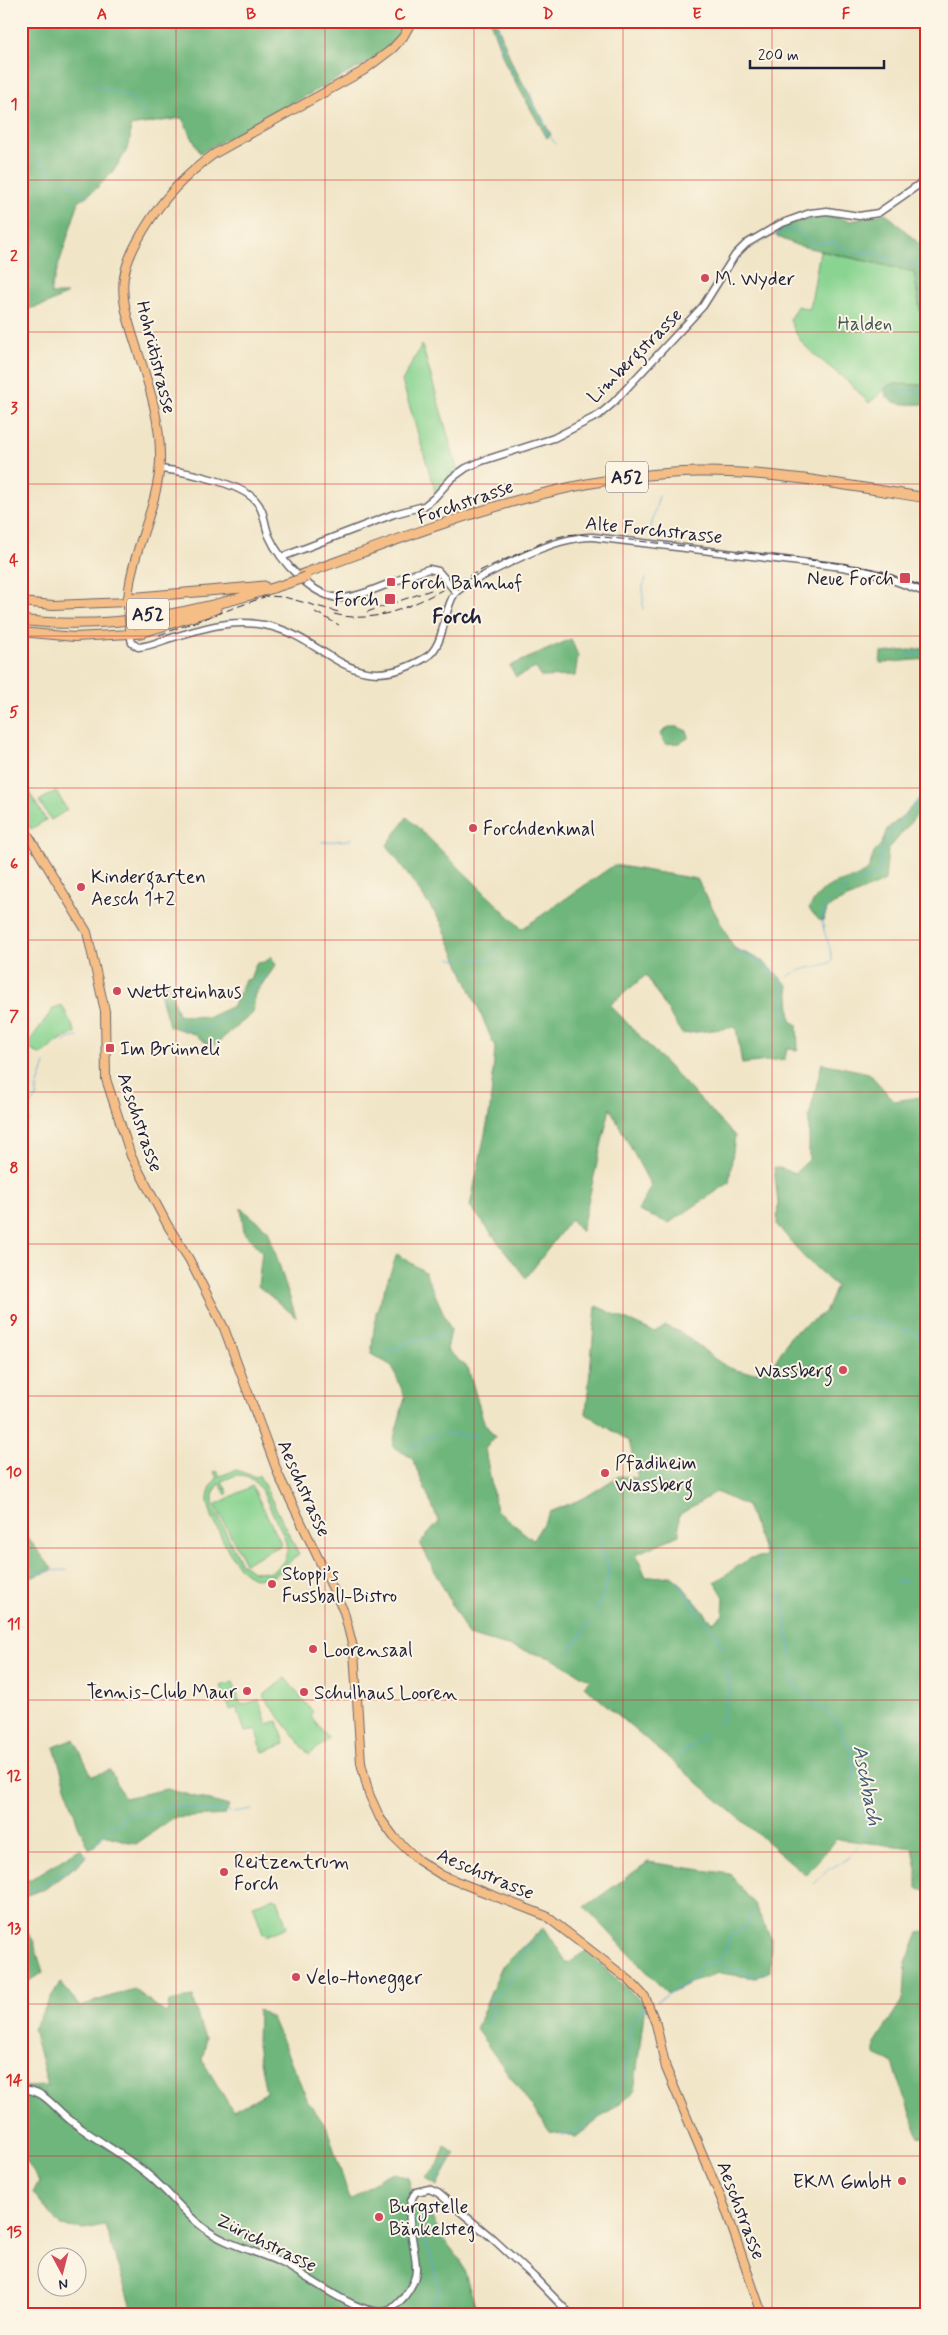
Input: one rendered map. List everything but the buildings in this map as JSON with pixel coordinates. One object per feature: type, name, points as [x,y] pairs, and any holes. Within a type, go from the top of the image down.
[{"type":"highway","name":"Forchstrasse","points":[[21,619],[78,624],[139,619],[191,610],[271,587],[508,506],[573,489],[624,480],[693,475],[757,477],[927,499]]},
{"type":"highway","points":[[128,603],[271,587]]},
{"type":"highway","points":[[130,631],[141,633],[194,616],[271,587]]},
{"type":"main road","name":"Hohrütistrasse","points":[[128,603],[133,568],[153,505],[160,469],[159,441],[153,402],[126,311],[124,277],[135,246],[166,196],[200,164],[214,154],[368,68],[398,43],[412,21]]},
{"type":"main road","points":[[21,602],[53,605],[128,603],[130,631],[74,637],[21,632]]},
{"type":"main road","name":"Aeschstrasse","points":[[21,823],[87,932],[105,1011],[106,1079],[131,1156],[168,1226],[189,1259],[224,1328],[279,1476],[344,1612],[354,1651],[361,1763],[374,1807],[394,1837],[406,1850],[430,1869],[443,1876],[546,1916],[637,1987],[645,1997],[655,2019],[666,2068],[726,2210],[762,2314]]},
{"type":"street","name":"Limbergstrasse","points":[[282,557],[394,514],[424,506],[452,478],[466,468],[554,438],[599,415],[613,403],[694,317],[714,290],[735,255],[746,244],[780,224],[810,213],[828,211],[859,216],[878,212],[927,180]]},
{"type":"street","points":[[130,631],[132,643],[138,647],[225,623],[246,622],[266,625],[286,632],[353,669],[376,673],[414,664],[428,657],[438,642],[451,600],[456,592],[438,571],[429,569],[351,596],[334,597],[322,594],[310,587],[282,557],[269,535],[261,507],[251,496],[194,474],[160,469]]},
{"type":"street","name":"Alte Forchstrasse","points":[[456,592],[472,581],[558,542],[585,537],[856,569],[895,580],[927,593]]},
{"type":"street","name":"Zürichstrasse","points":[[21,2089],[39,2092],[70,2120],[143,2170],[170,2194],[199,2225],[216,2237],[281,2262],[337,2296],[362,2307],[381,2312],[390,2310],[408,2292],[414,2282],[416,2269],[411,2228],[411,2201],[416,2192],[426,2189],[438,2194],[492,2238],[570,2314]]},
{"type":"green space","points":[[21,21],[412,21],[408,29],[378,57],[200,153],[182,118],[130,126],[130,143],[120,162],[101,184],[79,201],[51,289],[51,294],[67,294],[47,304],[21,311]]},
{"type":"green space","points":[[490,21],[496,21],[512,63],[551,135],[547,138],[506,65]]},
{"type":"green space","points":[[886,213],[927,251],[927,321],[920,311],[914,272],[796,245],[776,236],[779,226],[827,215],[851,221]]},
{"type":"green space","name":"Halden","points":[[820,251],[914,272],[920,311],[927,321],[927,385],[891,384],[869,403],[848,382],[804,345],[790,319],[797,306],[810,309]]},
{"type":"green space","points":[[422,345],[458,471],[436,494],[402,381]]},
{"type":"green space","points":[[891,384],[927,385],[927,404],[900,404],[894,402],[889,399],[885,388]]},
{"type":"green space","points":[[571,639],[578,656],[575,676],[541,677],[536,668],[516,677],[510,666]]},
{"type":"green space","points":[[927,648],[927,659],[880,663],[881,653]]},
{"type":"green space","points":[[669,727],[678,727],[687,731],[688,738],[680,743],[665,744],[660,734]]},
{"type":"green space","points":[[27,789],[46,820],[31,829],[21,813],[21,792]]},
{"type":"green space","points":[[927,790],[927,802],[888,850],[885,881],[832,905],[827,910],[823,921],[819,920],[809,909],[816,898],[830,886],[860,875],[868,870],[874,853],[882,843],[887,829],[904,815]]},
{"type":"green space","points":[[56,791],[67,810],[51,820],[39,801]]},
{"type":"green space","points":[[407,817],[522,929],[614,865],[697,879],[734,948],[761,960],[788,985],[791,1021],[797,1024],[798,1050],[787,1049],[785,1059],[742,1064],[736,1027],[682,1034],[646,975],[610,1005],[735,1136],[729,1183],[669,1223],[638,1211],[651,1186],[610,1108],[581,1232],[571,1219],[526,1278],[470,1206],[490,1110],[495,1047],[441,922],[387,845]]},
{"type":"green space","points":[[271,956],[276,965],[255,994],[253,1013],[212,1047],[194,1034],[169,1026],[158,984],[167,979],[178,1015],[209,1017],[233,1006],[245,980],[250,979],[256,963],[265,962]]},
{"type":"green space","points":[[62,1005],[76,1033],[60,1040],[41,1055],[25,1047],[54,1008]]},
{"type":"green space","points":[[822,1063],[869,1073],[894,1101],[927,1096],[927,1890],[917,1888],[917,1869],[913,1848],[836,1839],[806,1875],[584,1686],[590,1680],[551,1658],[468,1635],[420,1543],[439,1522],[412,1458],[392,1446],[405,1397],[392,1366],[371,1354],[376,1313],[397,1254],[425,1272],[451,1330],[447,1350],[468,1368],[484,1423],[495,1437],[485,1449],[496,1510],[533,1540],[550,1512],[584,1498],[619,1476],[638,1478],[629,1441],[586,1414],[596,1306],[654,1332],[666,1326],[681,1333],[725,1365],[737,1370],[752,1372],[770,1370],[792,1334],[825,1312],[836,1286],[804,1257],[777,1225],[778,1203],[774,1168],[795,1173],[809,1160],[809,1117]],"holes":[[[716,1492],[747,1506],[766,1556],[750,1558],[715,1582],[724,1597],[723,1615],[713,1623],[679,1582],[671,1576],[646,1577],[636,1554],[679,1535],[679,1515]]]},
{"type":"green space","points":[[241,1208],[268,1230],[296,1317],[258,1286],[262,1252],[244,1233]]},
{"type":"green space","points":[[236,1470],[256,1477],[259,1475],[299,1554],[271,1577],[254,1577],[244,1572],[234,1559],[216,1526],[208,1499],[213,1483],[217,1478],[214,1472],[217,1471],[220,1476]],"holes":[[[236,1475],[250,1478],[260,1488],[284,1537],[286,1545],[284,1560],[269,1573],[252,1571],[240,1562],[213,1506],[213,1494],[218,1484],[220,1483],[226,1495],[228,1493],[222,1481]]]},
{"type":"green space","points":[[252,1486],[282,1545],[245,1563],[215,1505]]},
{"type":"green space","points":[[21,1529],[53,1570],[21,1581]]},
{"type":"green space","points":[[285,1678],[313,1712],[310,1715],[329,1739],[309,1755],[263,1696]]},
{"type":"green space","points":[[233,1682],[241,1705],[259,1700],[267,1724],[278,1721],[285,1744],[263,1752],[255,1729],[245,1732],[237,1708],[230,1710],[221,1686]]},
{"type":"green space","points":[[74,1739],[92,1776],[110,1770],[124,1798],[167,1789],[229,1806],[225,1815],[173,1818],[136,1844],[104,1835],[90,1850],[78,1825],[54,1747]]},
{"type":"green space","points":[[81,1848],[86,1856],[81,1862],[45,1889],[21,1897],[21,1882],[31,1879]]},
{"type":"green space","points":[[648,1862],[730,1874],[754,1904],[771,1938],[770,1971],[756,1978],[719,1973],[693,1981],[668,1994],[585,1907]]},
{"type":"green space","points":[[274,1898],[278,1900],[287,1927],[266,1936],[263,1933],[253,1905]]},
{"type":"green space","points":[[21,1924],[33,1940],[43,1972],[26,1983],[21,1976]]},
{"type":"green space","points":[[544,1927],[567,1963],[586,1951],[645,2005],[634,2092],[576,2137],[550,2132],[476,2029],[501,1968]]},
{"type":"green space","points":[[927,1931],[927,2137],[918,2136],[893,2063],[875,2055],[875,2043],[904,1997],[906,1963],[918,1933]]},
{"type":"green space","points":[[60,1982],[80,2006],[134,1989],[167,2014],[169,2002],[193,1997],[201,2028],[207,2038],[202,2060],[233,2111],[266,2093],[257,2045],[258,2010],[272,2018],[308,2101],[327,2128],[350,2200],[382,2177],[394,2172],[408,2178],[411,2187],[410,2211],[423,2205],[430,2213],[439,2233],[461,2261],[478,2314],[129,2314],[132,2311],[105,2225],[84,2229],[61,2226],[33,2193],[39,2181],[21,2153],[21,2087],[48,2086],[33,2029]]},
{"type":"green space","points":[[445,2146],[455,2154],[437,2186],[425,2177],[438,2165]]},
{"type":"waterway","points":[[494,21],[505,56]]},
{"type":"waterway","points":[[509,63],[516,77],[531,94],[535,109],[543,117],[546,132],[556,144]]},
{"type":"waterway","points":[[92,84],[124,94],[136,102],[147,117]]},
{"type":"waterway","points":[[40,159],[55,177]]},
{"type":"waterway","points":[[67,183],[75,186],[84,195]]},
{"type":"waterway","points":[[771,236],[787,230],[798,231],[811,244],[834,242],[847,251],[872,252],[897,262],[922,264],[927,269]]},
{"type":"waterway","points":[[895,395],[912,391],[927,396]]},
{"type":"waterway","points":[[650,531],[659,495]]},
{"type":"waterway","points":[[643,609],[643,586],[646,579]]},
{"type":"waterway","points":[[905,656],[927,652]]},
{"type":"waterway","points":[[833,898],[851,883],[855,884],[878,873],[881,853],[892,833],[919,798],[925,797],[927,794]]},
{"type":"waterway","points":[[322,842],[350,840],[351,837]]},
{"type":"waterway","points":[[788,977],[793,973],[832,961],[822,922],[822,914],[831,900]]},
{"type":"waterway","points":[[731,949],[761,963],[783,983],[783,1012],[788,1022]]},
{"type":"waterway","points":[[472,958],[486,960],[501,950]]},
{"type":"waterway","points":[[450,958],[456,960],[461,957]]},
{"type":"waterway","points":[[178,1027],[204,1028],[218,1023],[225,1017],[236,1015],[247,1004],[249,991],[265,974]]},
{"type":"waterway","points":[[64,1043],[69,1039],[78,1037]]},
{"type":"waterway","points":[[21,1127],[29,1121],[27,1108],[37,1097],[37,1088],[45,1064]]},
{"type":"waterway","points":[[841,1316],[861,1317],[892,1326]]},
{"type":"waterway","points":[[901,1330],[911,1331],[927,1343]]},
{"type":"waterway","points":[[385,1354],[410,1342],[447,1334]]},
{"type":"waterway","points":[[408,1447],[421,1444],[425,1437],[432,1438],[436,1434],[441,1434]]},
{"type":"waterway","points":[[445,1434],[479,1436]]},
{"type":"waterway","points":[[595,1613],[608,1579],[608,1567],[601,1545],[601,1537]]},
{"type":"waterway","name":"Aschbach","points":[[774,1550],[778,1560],[779,1577]]},
{"type":"waterway","points":[[21,1569],[30,1572],[67,1570]]},
{"type":"waterway","points":[[919,1580],[927,1581]]},
{"type":"waterway","points":[[896,1582],[908,1581]]},
{"type":"waterway","points":[[678,1583],[700,1616],[716,1634],[722,1649]]},
{"type":"waterway","name":"Aschbach","points":[[781,1592],[792,1659]]},
{"type":"waterway","points":[[567,1653],[580,1638],[589,1623]]},
{"type":"waterway","points":[[718,1724],[724,1719],[724,1708],[731,1687],[725,1671],[725,1659]]},
{"type":"waterway","name":"Aschbach","points":[[791,1669],[796,1687],[802,1694],[831,1716],[837,1723],[846,1741],[854,1768],[852,1794],[863,1814],[865,1825],[864,1837]]},
{"type":"waterway","points":[[680,1755],[707,1734]]},
{"type":"waterway","points":[[676,1761],[677,1757]]},
{"type":"waterway","points":[[95,1846],[110,1826],[121,1824],[124,1816],[136,1813],[155,1814],[171,1806],[230,1812]]},
{"type":"waterway","points":[[234,1812],[252,1809]]},
{"type":"waterway","name":"Aschbach","points":[[814,1884],[829,1869],[848,1859],[859,1844]]},
{"type":"waterway","points":[[21,1889],[30,1889],[47,1882],[86,1854]]},
{"type":"waterway","name":"Aschbach","points":[[657,2001],[689,1981],[702,1964],[708,1962],[713,1965],[721,1957],[728,1939],[746,1926],[753,1912]]},
{"type":"waterway","points":[[489,2023],[493,2013],[491,1999],[503,1988],[514,1973],[526,1947],[532,1948],[544,1933]]},
{"type":"waterway","name":"Aschbach","points":[[719,1962],[724,1969],[728,1967],[732,1970],[740,1969],[744,1974],[756,1975],[764,1972]]},
{"type":"waterway","name":"Aschbach","points":[[562,2136],[582,2128],[609,2101],[617,2090],[624,2076],[630,2050],[630,2023],[645,2007]]},
{"type":"waterway","name":"Aschbach","points":[[437,2182],[446,2160],[451,2156]]},
{"type":"waterway","name":"Aschbach","points":[[422,2213],[419,2229],[430,2253],[440,2290],[427,2314]]},
{"type":"railway","points":[[334,614],[352,617],[370,617],[387,614],[419,601],[541,543],[562,536],[576,534],[854,565],[882,571],[927,588]]},
{"type":"railway","points":[[367,612],[434,589]]},
{"type":"railway","points":[[159,635],[267,596],[284,597],[342,613]]},
{"type":"railway","points":[[315,612],[339,625]]},
{"type":"place","name":"M. Wyder","points":[[705,278]]},
{"type":"place","name":"Neue Forch","points":[[905,578]]},
{"type":"place","name":"Forch Bahnhof","points":[[391,582]]},
{"type":"place","name":"Forch","points":[[390,599]]},
{"type":"place","name":"Forchdenkmal","points":[[473,828]]},
{"type":"place","name":"Kindergarten Aesch 1+2","points":[[81,887]]},
{"type":"place","name":"Wettsteinhaus","points":[[117,991]]},
{"type":"place","name":"Im Brünneli","points":[[110,1048]]},
{"type":"place","name":"Wassberg","points":[[843,1370]]},
{"type":"place","name":"Pfadiheim Wassberg","points":[[605,1473]]},
{"type":"place","name":"Stoppi’s Fussball-Bistro","points":[[272,1584]]},
{"type":"place","name":"Loorensaal","points":[[313,1649]]},
{"type":"place","name":"Tennis-Club Maur","points":[[247,1691]]},
{"type":"place","name":"Schulhaus Looren","points":[[304,1692]]},
{"type":"place","name":"Reitzentrum Forch","points":[[224,1872]]},
{"type":"place","name":"Velo-Honegger","points":[[296,1977]]},
{"type":"place","name":"EKM GmbH","points":[[902,2181]]},
{"type":"place","name":"Burgstelle Bänkelsteg","points":[[379,2217]]},
{"type":"district","name":"Forch","points":[[457,616]]}]
